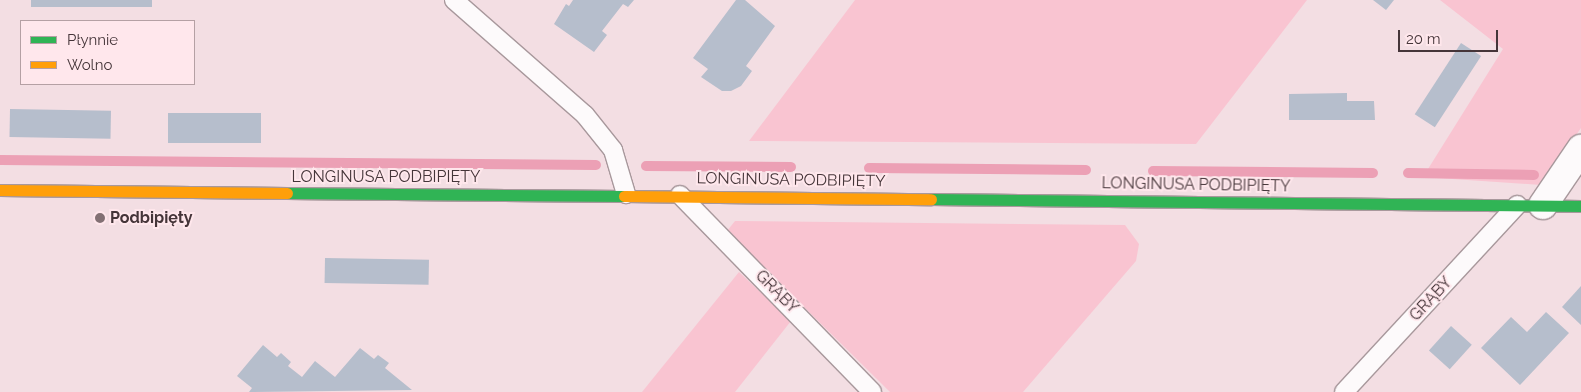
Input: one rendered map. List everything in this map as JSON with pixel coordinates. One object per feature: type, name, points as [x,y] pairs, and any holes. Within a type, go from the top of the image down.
[{"type":"street","name":"GRĄBY","points":[[1530,205],[1581,149]]},
{"type":"street","name":"LONGINUSA PODBIPIĘTY","points":[[0,190],[626,194],[1581,206]]},
{"type":"lane","points":[[454,0],[585,114],[613,150],[626,194]]},
{"type":"lane","name":"GRĄBY","points":[[680,195],[872,392]]},
{"type":"lane","name":"GRĄBY","points":[[1344,392],[1530,205]]},
{"type":"shaded area","points":[[855,0],[1307,0],[1196,144],[749,141]]},
{"type":"shaded area","points":[[1440,0],[1581,0],[1581,128],[1541,185],[1423,177],[1503,49]]},
{"type":"shaded area","points":[[735,221],[1125,225],[1139,244],[1136,261],[1023,392],[890,392],[727,231]]},
{"type":"shaded area","points":[[739,272],[791,321],[735,392],[642,392]]},
{"type":"building","points":[[31,0],[152,0],[152,7],[31,7]]},
{"type":"building","points":[[573,0],[634,0],[628,7],[623,4],[602,31],[607,35],[594,52],[554,24],[566,4],[569,6]]},
{"type":"building","points":[[736,0],[745,0],[775,26],[746,66],[752,71],[741,86],[731,91],[722,91],[701,77],[708,69],[693,58]]},
{"type":"building","points":[[1373,0],[1394,0],[1386,10]]},
{"type":"building","points":[[1461,43],[1481,56],[1435,127],[1415,114]]},
{"type":"building","points":[[1347,93],[1347,101],[1374,101],[1375,120],[1289,120],[1289,94]]},
{"type":"building","points":[[10,109],[111,111],[110,139],[10,137]]},
{"type":"building","points":[[168,113],[261,113],[261,143],[168,143]]},
{"type":"building","points":[[325,258],[429,260],[429,285],[325,283]]},
{"type":"building","points":[[1581,286],[1581,325],[1562,307]]},
{"type":"building","points":[[1546,312],[1569,333],[1520,385],[1481,348],[1511,317],[1527,332]]},
{"type":"building","points":[[1451,326],[1472,345],[1450,369],[1429,351]]},
{"type":"building","points":[[263,345],[277,357],[281,353],[291,362],[288,366],[302,377],[315,361],[335,377],[360,348],[374,359],[378,355],[389,363],[385,368],[412,390],[249,392],[252,388],[237,376]]},
{"type":"waterway","points":[[0,160],[596,165]]},
{"type":"waterway","points":[[646,166],[791,167]]},
{"type":"waterway","points":[[869,168],[1086,170]]},
{"type":"waterway","points":[[1153,171],[1373,173]]},
{"type":"waterway","points":[[1408,173],[1534,175]]},
{"type":"traffic: fast","points":[[287,193],[624,196]]},
{"type":"traffic: fast","points":[[931,199],[1581,206]]},
{"type":"traffic: slow","points":[[0,190],[287,193]]},
{"type":"traffic: slow","points":[[624,196],[931,199]]},
{"type":"place","name":"Podbipięty","points":[[100,218]]}]
